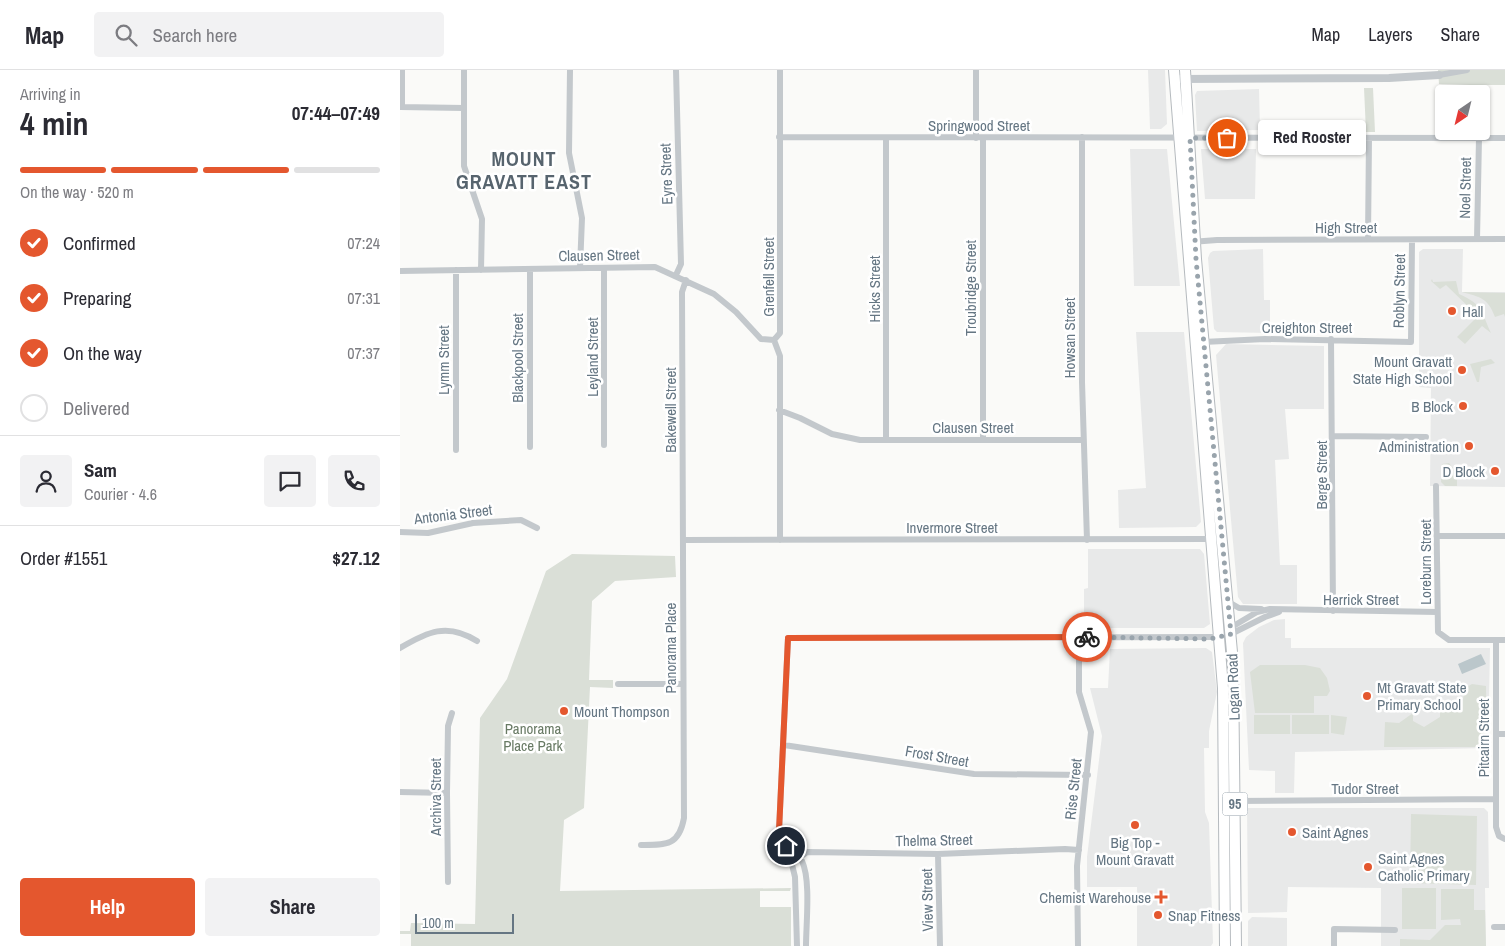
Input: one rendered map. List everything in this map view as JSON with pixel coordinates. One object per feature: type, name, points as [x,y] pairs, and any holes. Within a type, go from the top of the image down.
[{"type":"main road","name":"Logan Road","points":[[1174,74],[1178,138],[1203,342],[1231,631],[1235,692],[1236,946]]},
{"type":"main road","name":"Logan Road","points":[[1185,74],[1190,138],[1190,242],[1224,696],[1225,946]]},
{"type":"main road","points":[[1220,637],[1231,631]]},
{"type":"street","points":[[402,70],[401,107],[464,108]]},
{"type":"street","points":[[464,70],[464,166],[482,219],[481,270]]},
{"type":"street","points":[[570,70],[569,153],[582,218],[580,268]]},
{"type":"street","name":"Eyre Street","points":[[676,70],[681,264],[676,275]]},
{"type":"street","name":"Grenfell Street","points":[[780,70],[780,334],[774,340],[780,356],[780,540]]},
{"type":"street","name":"Troubridge Street","points":[[976,70],[980,138],[983,439]]},
{"type":"street","points":[[1174,74],[1283,74],[1389,78],[1439,75],[1467,70]]},
{"type":"street","name":"Springwood Street","points":[[779,137],[1435,138]]},
{"type":"street","name":"Howsan Street","points":[[1082,137],[1083,440],[1087,540]]},
{"type":"street","name":"Hicks Street","points":[[886,138],[886,440]]},
{"type":"street","points":[[1368,239],[1369,138]]},
{"type":"street","name":"Springwood Street","points":[[1490,138],[1505,138]]},
{"type":"street","name":"Noel Street","points":[[1477,239],[1479,140]]},
{"type":"street","name":"High Street","points":[[1190,242],[1505,239]]},
{"type":"street","name":"Roblyn Street","points":[[1411,342],[1412,240]]},
{"type":"street","name":"Clausen Street","points":[[400,271],[655,267],[702,287],[726,303],[761,339],[774,340]]},
{"type":"street","name":"Leyland Street","points":[[604,268],[604,445]]},
{"type":"street","name":"Blackpool Street","points":[[530,269],[530,447]]},
{"type":"street","name":"Lymm Street","points":[[456,270],[456,450]]},
{"type":"street","name":"Bakewell Street","points":[[683,540],[682,292],[686,280]]},
{"type":"street","name":"Creighton Street","points":[[1203,342],[1266,339],[1331,339],[1411,342]]},
{"type":"street","name":"Berge Street","points":[[1331,339],[1333,611]]},
{"type":"street","name":"Clausen Street","points":[[780,410],[832,434],[860,440],[1083,440]]},
{"type":"street","points":[[1333,436],[1426,437]]},
{"type":"street","name":"Loreburn Street","points":[[1436,486],[1438,536],[1437,628],[1441,636],[1451,640],[1496,640]]},
{"type":"street","name":"Antonia Street","points":[[400,532],[428,533],[445,531],[473,523],[521,520],[538,528]]},
{"type":"street","points":[[1438,536],[1505,536]]},
{"type":"street","name":"Invermore Street","points":[[683,540],[1222,539]]},
{"type":"street","name":"Panorama Place","points":[[641,845],[665,845],[677,839],[682,828],[685,769],[682,684],[683,540]]},
{"type":"street","points":[[1227,601],[1242,608],[1270,609]]},
{"type":"street","name":"Herrick Street","points":[[1231,631],[1257,612],[1270,609],[1285,611],[1437,612]]},
{"type":"street","name":"Herrick Street","points":[[1231,631],[1285,611]]},
{"type":"street","points":[[400,648],[426,633],[436,630],[465,634],[477,641]]},
{"type":"street","name":"Rise Street","points":[[1078,946],[1077,866],[1091,732],[1079,692],[1079,637]]},
{"type":"street","points":[[797,946],[793,862],[788,847],[779,831],[788,638],[1220,637]]},
{"type":"street","points":[[1496,640],[1505,640]]},
{"type":"street","name":"Pitcairn Street","points":[[1496,640],[1495,799],[1496,828],[1502,837]]},
{"type":"street","points":[[618,684],[682,684]]},
{"type":"street","name":"Archiva Street","points":[[448,882],[448,726],[452,713]]},
{"type":"street","points":[[1496,734],[1505,734]]},
{"type":"street","name":"Frost Street","points":[[784,745],[974,774],[1088,775]]},
{"type":"street","points":[[400,792],[447,792]]},
{"type":"street","name":"Tudor Street","points":[[1235,801],[1495,799]]},
{"type":"street","points":[[788,847],[802,862],[806,880],[806,946]]},
{"type":"street","name":"Thelma Street","points":[[798,857],[814,852],[938,854],[1079,850]]},
{"type":"street","name":"View Street","points":[[938,854],[940,946]]},
{"type":"street","points":[[793,862],[798,857]]},
{"type":"street","points":[[1494,927],[1505,927]]},
{"type":"street","points":[[1334,946],[1334,929],[1395,930]]},
{"type":"shaded area","points":[[1148,70],[1165,70],[1167,124],[1161,129],[1150,129]]},
{"type":"shaded area","points":[[1259,89],[1260,130],[1197,131],[1195,95],[1197,91]]},
{"type":"shaded area","points":[[1130,149],[1167,149],[1180,286],[1134,286]]},
{"type":"shaded area","points":[[1201,149],[1256,149],[1255,199],[1205,199]]},
{"type":"shaded area","points":[[1263,249],[1264,300],[1270,300],[1270,333],[1217,332],[1214,329],[1208,258],[1210,253],[1213,251]]},
{"type":"shaded area","name":"Mount Gravatt State High School","points":[[1423,249],[1463,249],[1462,292],[1505,292],[1505,487],[1430,486],[1431,388],[1419,387],[1419,252]]},
{"type":"shaded area","points":[[1136,332],[1184,332],[1201,522],[1196,527],[1119,528],[1118,490],[1146,488]]},
{"type":"shaded area","points":[[1226,344],[1324,346],[1324,409],[1285,409],[1289,459],[1275,460],[1280,565],[1297,565],[1297,604],[1243,604],[1238,597],[1216,355]]},
{"type":"shaded area","points":[[1088,549],[1200,549],[1204,554],[1210,624],[1204,628],[1084,628],[1084,589],[1088,588]]},
{"type":"shaded area","name":"Mt Gravatt State Primary School","points":[[1285,619],[1285,638],[1291,638],[1291,648],[1490,648],[1488,748],[1295,752],[1294,793],[1275,793],[1275,771],[1249,770],[1243,643],[1246,637],[1259,627],[1274,620]]},
{"type":"shaded area","points":[[1206,648],[1212,652],[1217,692],[1209,731],[1209,748],[1204,748],[1205,812],[1209,823],[1213,943],[1211,946],[1137,946],[1137,887],[1087,887],[1087,857],[1102,736],[1090,688],[1108,688],[1110,649]]},
{"type":"shaded area","points":[[1481,654],[1486,664],[1462,674],[1458,664]]},
{"type":"shaded area","name":"Saint Agnes Catholic Primary","points":[[1247,808],[1484,808],[1488,812],[1489,888],[1485,888],[1486,946],[1381,946],[1381,888],[1288,887],[1287,912],[1248,913]]},
{"type":"shaded area","points":[[1252,917],[1287,918],[1287,946],[1248,946],[1248,921]]},
{"type":"green space","points":[[1438,70],[1505,70],[1505,85],[1439,84]]},
{"type":"green space","points":[[1364,88],[1373,88],[1375,132],[1366,132]]},
{"type":"green space","points":[[1432,279],[1433,282],[1456,281],[1459,294],[1473,302],[1481,310],[1491,333],[1482,326],[1465,344],[1457,337],[1478,316],[1446,285],[1440,289],[1431,281]]},
{"type":"green space","points":[[1462,292],[1505,293],[1505,317],[1504,314],[1495,317],[1483,299]]},
{"type":"green space","points":[[1491,359],[1495,363],[1481,367],[1479,382],[1477,382],[1470,364]]},
{"type":"green space","points":[[1449,463],[1457,473],[1457,486],[1445,486],[1441,482],[1442,464]]},
{"type":"green space","name":"Panorama Place Park","points":[[572,554],[675,556],[676,577],[615,581],[592,601],[589,680],[613,680],[613,688],[590,687],[584,808],[564,820],[560,891],[791,888],[790,891],[760,891],[760,907],[791,907],[791,946],[411,946],[411,934],[400,934],[400,931],[410,931],[411,923],[475,924],[480,718],[507,679],[546,571]]},
{"type":"green space","points":[[1260,665],[1305,665],[1320,668],[1327,678],[1330,691],[1327,696],[1314,696],[1314,713],[1255,713],[1250,672]]},
{"type":"green space","points":[[1472,684],[1486,686],[1487,747],[1384,747],[1385,722],[1399,723],[1413,713],[1413,721],[1424,727],[1440,717],[1440,706],[1463,699],[1465,688]]},
{"type":"green space","points":[[1254,715],[1290,715],[1290,734],[1254,734]]},
{"type":"green space","points":[[1292,715],[1329,715],[1329,734],[1292,734]]},
{"type":"green space","points":[[1331,715],[1347,717],[1344,735],[1331,733]]},
{"type":"green space","points":[[1411,814],[1477,816],[1476,885],[1410,883]]},
{"type":"green space","points":[[1402,888],[1436,888],[1436,929],[1402,929]]},
{"type":"green space","points":[[1441,889],[1474,889],[1474,910],[1485,910],[1486,946],[1400,946],[1400,939],[1430,940],[1445,925],[1461,925],[1460,919],[1441,920]]},
{"type":"way so far","points":[[1087,637],[1210,639],[1231,634],[1212,455],[1194,242],[1190,138],[1227,138]]},
{"type":"place","name":"Red Rooster","points":[[1227,138]]},
{"type":"place","name":"Hall","points":[[1452,311]]},
{"type":"place","name":"Mount Gravatt State High School","points":[[1462,370]]},
{"type":"place","name":"B Block","points":[[1463,406]]},
{"type":"place","name":"Administration","points":[[1469,446]]},
{"type":"place","name":"D Block","points":[[1495,471]]},
{"type":"place","name":"Mt Gravatt State Primary School","points":[[1367,696]]},
{"type":"place","name":"Mount Thompson","points":[[564,711]]},
{"type":"place","name":"Big Top - Mount Gravatt","points":[[1135,825]]},
{"type":"place","name":"Saint Agnes","points":[[1292,832]]},
{"type":"place","name":"Saint Agnes Catholic Primary","points":[[1368,867]]},
{"type":"place","name":"Chemist Warehouse","points":[[1161,897]]},
{"type":"place","name":"Snap Fitness","points":[[1158,915]]},
{"type":"district","name":"MOUNT GRAVATT EAST","points":[[524,170]]},
{"type":"route","points":[[786,846],[779,831],[788,638],[1087,637]]}]
